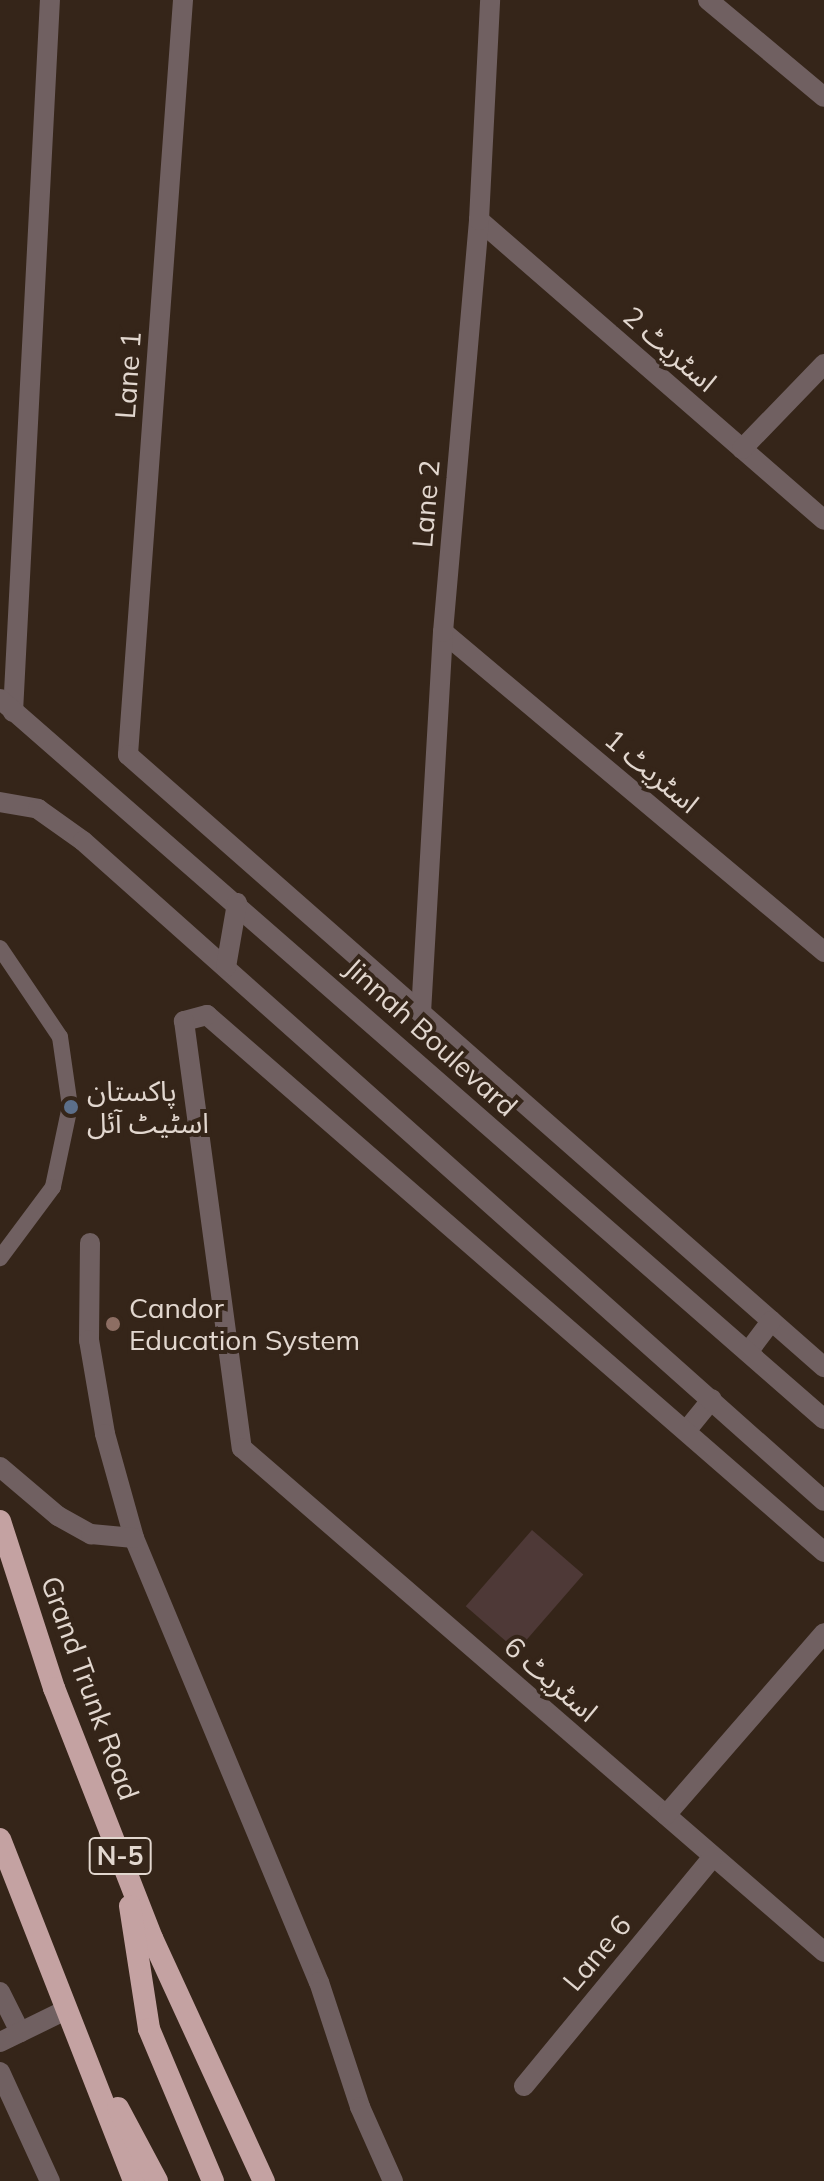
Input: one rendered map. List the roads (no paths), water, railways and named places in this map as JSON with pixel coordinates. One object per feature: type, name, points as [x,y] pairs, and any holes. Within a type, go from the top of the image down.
[{"type":"highway","name":"Grand Trunk Road","points":[[0,1521],[54,1688],[123,1865],[264,2181]]},
{"type":"highway","points":[[0,1839],[134,2181]]},
{"type":"highway","points":[[123,1865],[149,2029],[213,2181]]},
{"type":"highway","points":[[67,2013],[157,2181]]},
{"type":"street","points":[[7,705],[50,0]]},
{"type":"street","name":"Lane 1","points":[[183,0],[128,755],[421,1013]]},
{"type":"street","name":"Lane 2","points":[[421,1013],[443,632],[479,220],[490,0]]},
{"type":"street","points":[[708,0],[824,97]]},
{"type":"street","name":"اسٹریٹ 2","points":[[479,220],[824,520]]},
{"type":"street","points":[[742,449],[824,364]]},
{"type":"street","name":"اسٹریٹ 1","points":[[443,632],[824,952]]},
{"type":"street","name":"Jinnah Boulevard","points":[[7,705],[824,1419]]},
{"type":"street","points":[[0,802],[38,809],[59,823],[226,967],[824,1501]]},
{"type":"street","points":[[226,967],[237,903]]},
{"type":"street","points":[[421,1013],[824,1367]]},
{"type":"street","name":"اسٹریٹ 6","points":[[686,1431],[207,1015],[184,1021],[242,1448],[824,1952]]},
{"type":"street","points":[[90,1243],[89,1340],[105,1434],[134,1538],[319,1982],[360,2107],[393,2181]]},
{"type":"street","points":[[748,1352],[771,1321]]},
{"type":"street","points":[[712,1399],[686,1431],[824,1552]]},
{"type":"street","points":[[0,1467],[58,1516],[91,1534],[134,1538]]},
{"type":"street","points":[[666,1815],[824,1633]]},
{"type":"street","name":"Lane 6","points":[[524,2086],[713,1857]]},
{"type":"street","points":[[0,1992],[20,2032]]},
{"type":"street","points":[[0,2042],[67,2013]]},
{"type":"street","points":[[0,2072],[50,2181]]},
{"type":"lane","points":[[0,948],[60,1037],[70,1106],[53,1187],[0,1258]]},
{"type":"place","name":"پاکستان اسٹیٹ آئل","points":[[71,1107]]},
{"type":"place","name":"Candor Education System","points":[[113,1324]]}]
